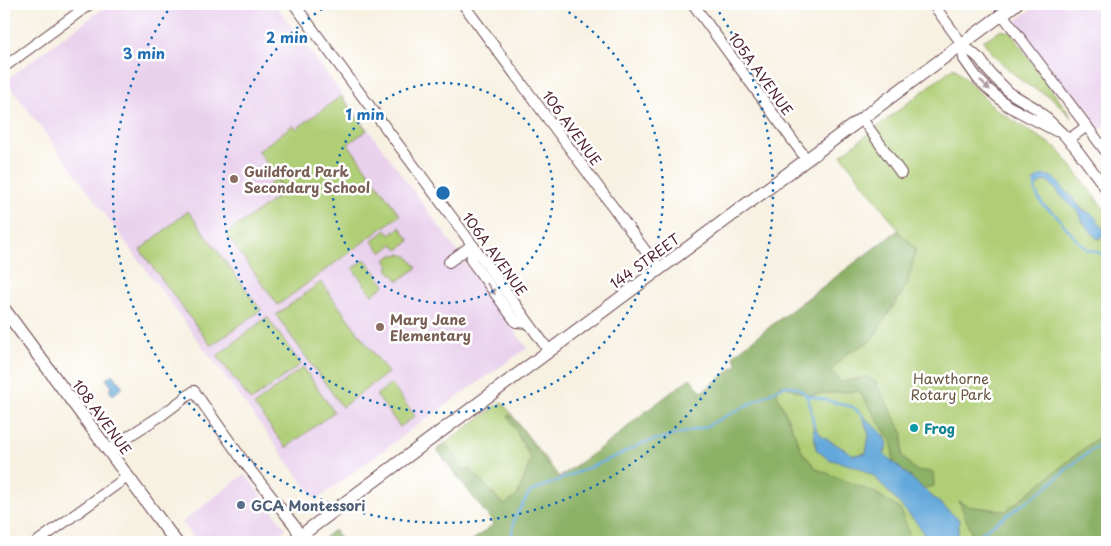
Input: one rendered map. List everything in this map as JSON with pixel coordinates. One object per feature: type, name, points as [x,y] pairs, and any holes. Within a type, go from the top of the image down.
[{"type":"main road","name":"144 STREET","points":[[296,539],[1016,4]]},
{"type":"main road","name":"108 AVENUE","points":[[4,309],[176,542]]},
{"type":"street","points":[[4,67],[90,4]]},
{"type":"street","name":"106A AVENUE","points":[[294,4],[549,351]]},
{"type":"street","name":"106 AVENUE","points":[[463,4],[660,268]]},
{"type":"street","name":"105A AVENUE","points":[[693,4],[807,160]]},
{"type":"street","points":[[933,4],[962,44],[964,59],[988,90],[1008,106],[1066,138],[1107,190]]},
{"type":"street","points":[[1002,14],[1105,147]]},
{"type":"street","points":[[862,119],[901,173]]},
{"type":"street","points":[[1066,138],[1087,126]]},
{"type":"street","points":[[449,262],[473,246]]},
{"type":"street","points":[[108,451],[194,391],[244,462],[294,525],[296,539]]},
{"type":"street","points":[[37,542],[127,477]]},
{"type":"shaded area","name":"Guildford Park Secondary School","points":[[109,4],[275,4],[527,348],[316,500],[6,80]]},
{"type":"shaded area","points":[[1039,4],[1107,4],[1107,124],[1097,131],[1014,22]]},
{"type":"shaded area","points":[[245,474],[286,529],[268,542],[197,542],[182,522]]},
{"type":"green space","points":[[1001,30],[1010,32],[1072,118],[1052,98],[1024,83],[996,58],[983,41]]},
{"type":"green space","name":"Hawthorne Rotary Park","points":[[954,67],[997,110],[1058,149],[1107,213],[1107,542],[474,542],[496,526],[437,449],[502,402],[561,479],[700,395],[742,363],[736,354],[899,230],[841,155]]},
{"type":"green space","points":[[341,96],[367,130],[348,144],[400,215],[278,305],[226,234],[286,191],[258,151],[293,125],[296,129]]},
{"type":"green space","points":[[276,179],[284,190],[274,198],[268,190],[269,184]]},
{"type":"green space","points":[[188,211],[261,310],[211,346],[140,250]]},
{"type":"green space","points":[[400,227],[410,241],[398,250],[393,244],[382,253],[372,241],[386,230],[390,235]]},
{"type":"green space","points":[[897,231],[916,250],[907,285],[871,341],[846,354],[831,371],[841,382],[866,377],[876,382],[903,434],[902,456],[915,470],[933,472],[934,486],[916,490],[894,474],[892,443],[859,391],[806,395],[780,384],[777,394],[803,453],[817,469],[876,493],[901,510],[912,542],[470,542],[494,524],[437,450],[446,444],[464,470],[470,469],[504,505],[517,496],[531,459],[508,416],[510,415],[558,478],[616,437],[636,419],[690,378],[702,392],[738,364],[734,355]]},
{"type":"green space","points":[[402,254],[404,256],[407,255],[417,268],[398,281],[387,268],[390,266],[385,260],[392,255]]},
{"type":"green space","points":[[365,259],[385,285],[372,295],[353,269]]},
{"type":"green space","points":[[321,282],[388,373],[342,407],[276,315]]},
{"type":"green space","points":[[267,317],[301,364],[251,401],[217,356]]},
{"type":"green space","points":[[303,367],[334,412],[286,448],[254,405]]},
{"type":"green space","points":[[391,384],[415,416],[400,427],[376,395]]},
{"type":"green space","points":[[1107,430],[1107,542],[964,542],[971,531],[959,501],[968,506],[1006,511]]},
{"type":"green space","points":[[334,530],[343,542],[319,542]]},
{"type":"water","points":[[1044,175],[1055,179],[1083,210],[1096,218],[1107,232],[1101,238],[1097,239],[1082,221],[1080,214],[1050,183],[1047,181],[1041,182],[1038,186],[1033,182],[1038,177]]},
{"type":"water","points":[[113,374],[123,387],[113,395],[109,390],[112,387],[106,379]]},
{"type":"water","points":[[862,415],[884,435],[888,443],[884,454],[959,520],[958,534],[953,542],[930,542],[916,522],[874,476],[857,467],[828,459],[816,449],[813,425],[822,436],[854,455],[866,453],[869,435]]},
{"type":"waterway","points":[[1036,183],[1036,193],[1043,205],[1055,214],[1087,249],[1107,257]]},
{"type":"waterway","points":[[510,542],[515,517],[530,492],[643,443],[705,427],[784,386],[797,388],[804,393],[809,401],[814,426]]},
{"type":"waterway","points":[[806,395],[853,407],[863,416]]},
{"type":"waterway","points":[[968,542],[1046,488],[1070,466],[1107,439]]},
{"type":"place","name":"Guildford Park Secondary School","points":[[234,179]]},
{"type":"place","name":"Mary Jane Elementary","points":[[380,327]]},
{"type":"place","name":"Frog","points":[[914,428]]},
{"type":"place","name":"GCA Montessori","points":[[241,505]]}]
